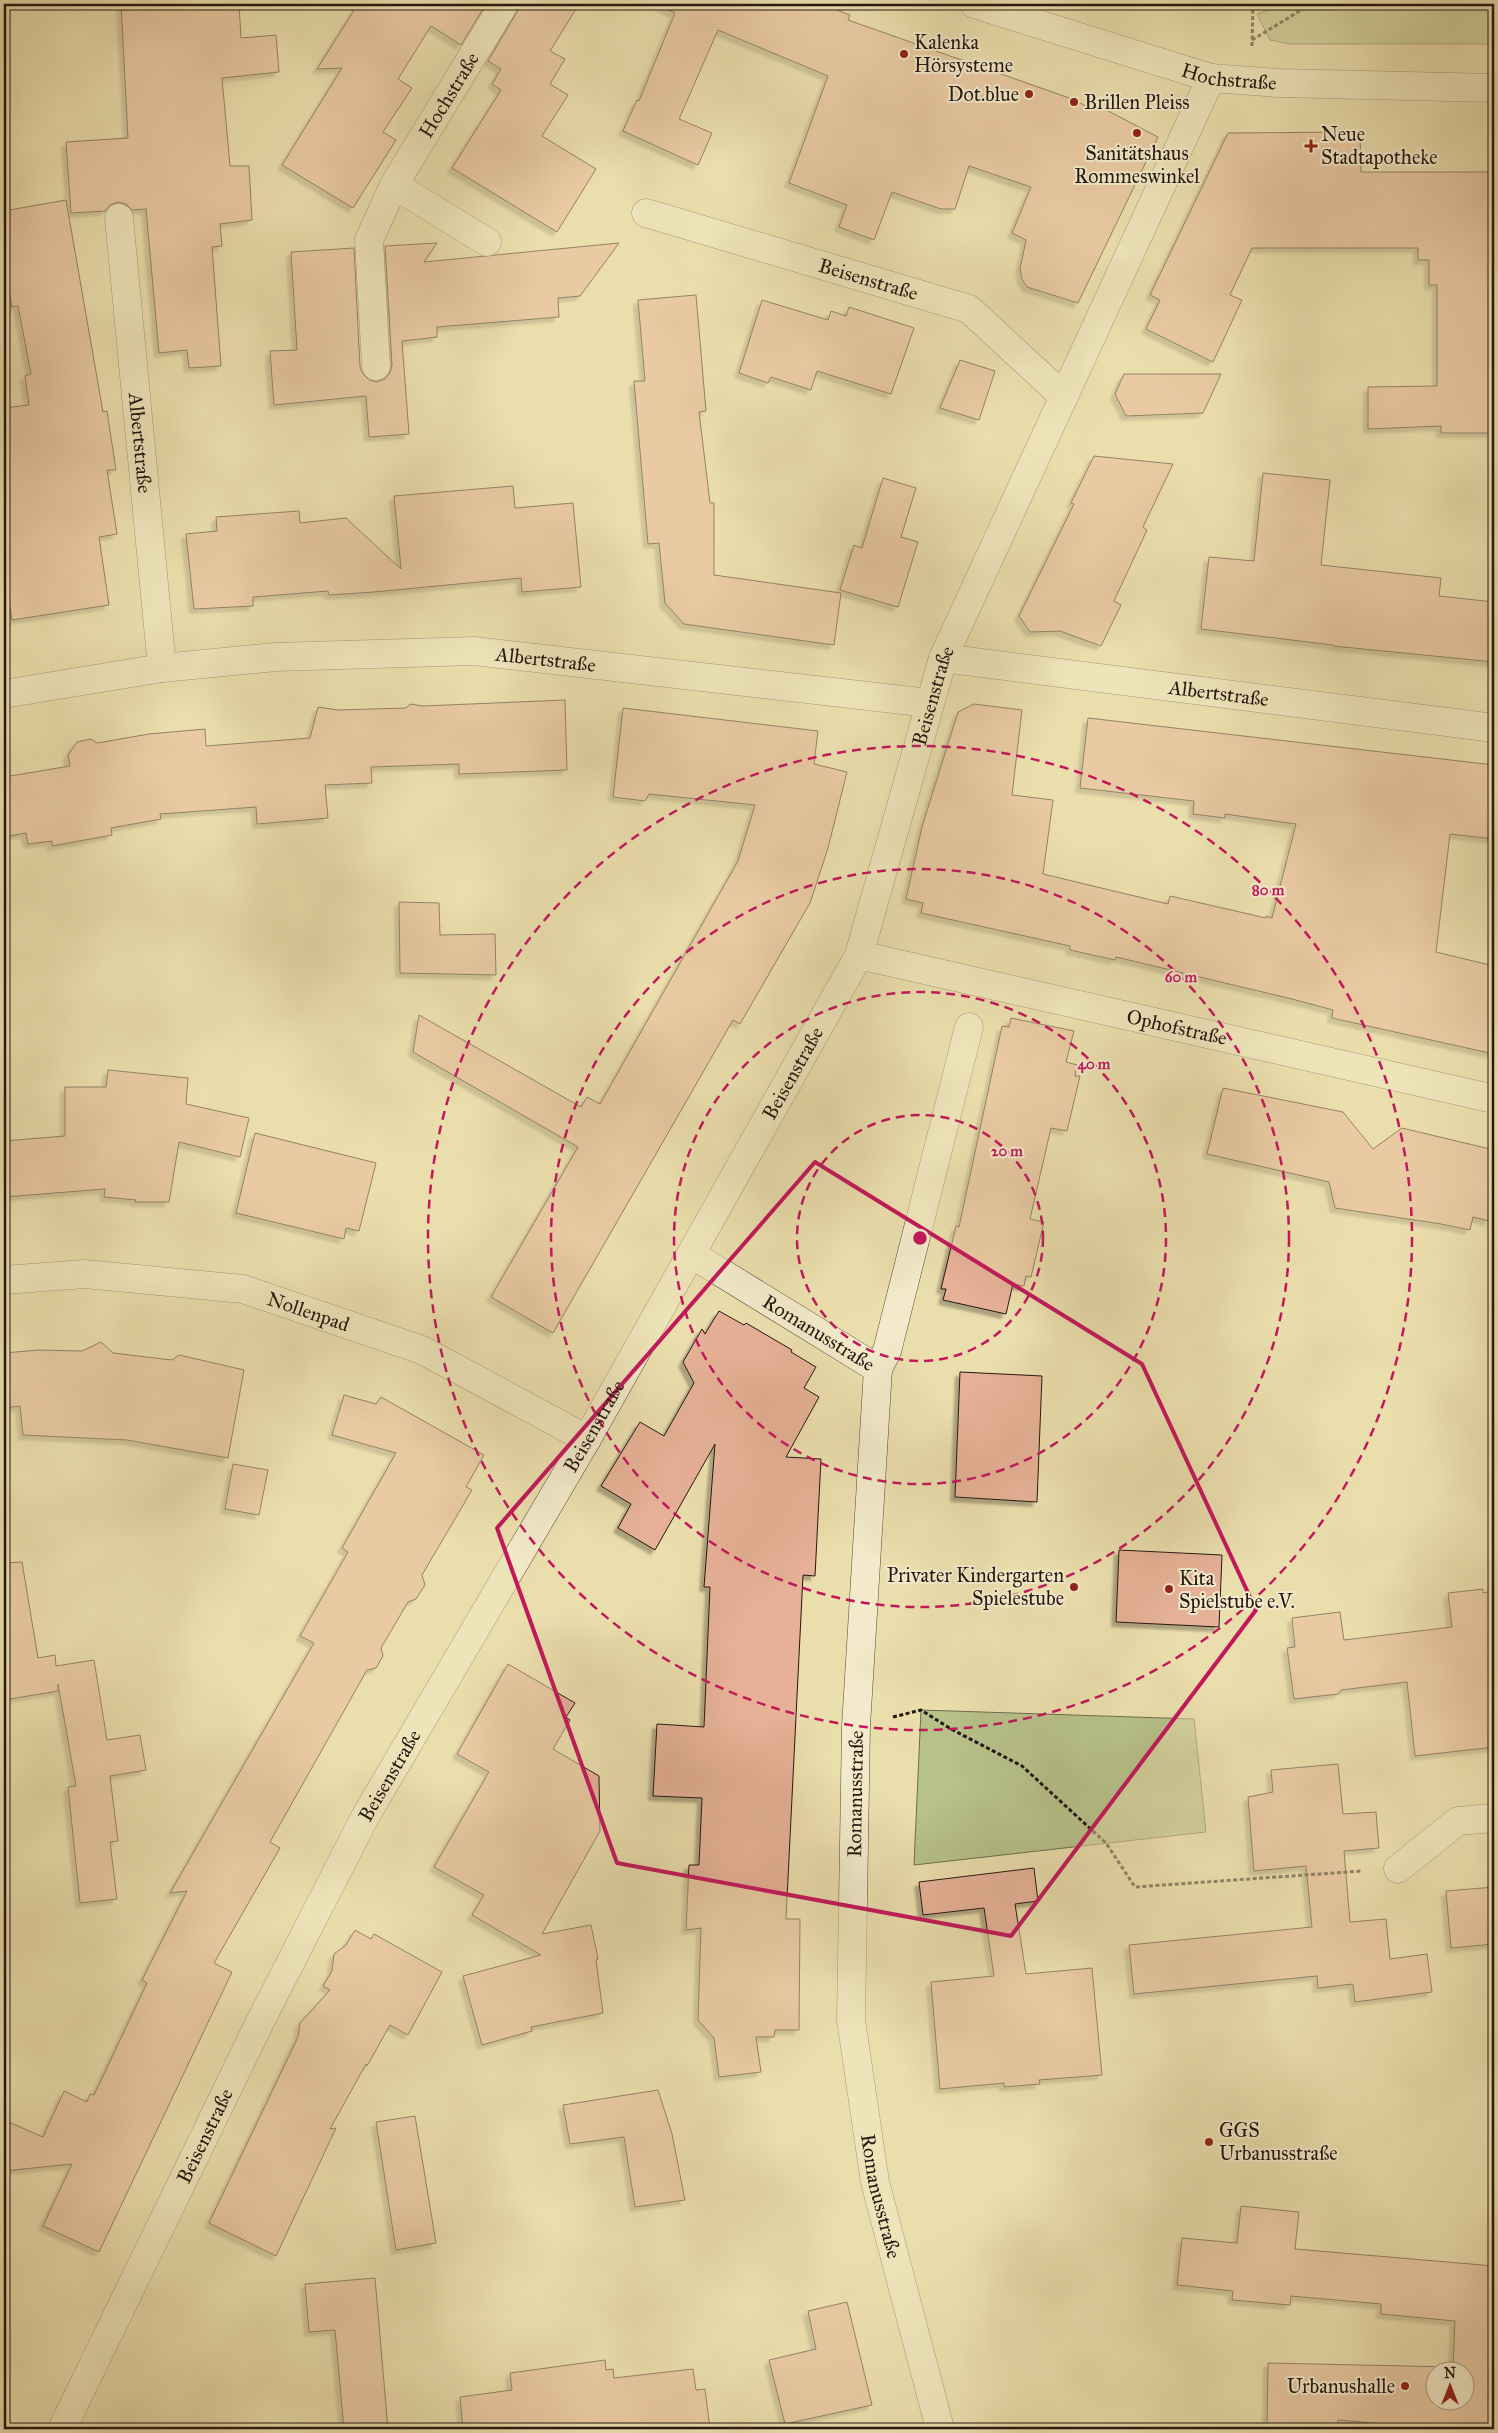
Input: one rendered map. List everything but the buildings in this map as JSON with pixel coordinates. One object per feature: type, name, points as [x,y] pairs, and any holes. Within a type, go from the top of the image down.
[{"type":"street","name":"Hochstraße","points":[[376,366],[369,240],[394,185],[504,4]]},
{"type":"street","name":"Hochstraße","points":[[974,4],[1211,78],[1250,81],[1494,88]]},
{"type":"street","name":"Beisenstraße","points":[[62,2429],[260,2022],[365,1817],[587,1439],[859,955],[943,658],[1211,78]]},
{"type":"street","points":[[394,185],[487,242]]},
{"type":"street","name":"Beisenstraße","points":[[646,213],[970,309],[1064,397]]},
{"type":"street","name":"Albertstraße","points":[[120,218],[162,668]]},
{"type":"street","name":"Albertstraße","points":[[4,694],[162,668],[276,657],[474,651],[929,703]]},
{"type":"street","name":"Albertstraße","points":[[943,658],[1494,728]]},
{"type":"street","name":"Ophofstraße","points":[[859,955],[1494,1099]]},
{"type":"street","points":[[878,1369],[887,1351],[970,1027]]},
{"type":"street","name":"Romanusstraße","points":[[691,1254],[878,1369],[856,1726],[851,2020],[875,2182],[940,2429]]},
{"type":"street","name":"Nollenpad","points":[[4,1280],[85,1274],[243,1289],[422,1350],[587,1439]]},
{"type":"street","points":[[1398,1869],[1458,1821],[1494,1818]]},
{"type":"path","points":[[1250,81],[1253,4]]},
{"type":"path","points":[[1252,40],[1312,4]]},
{"type":"path","points":[[856,1726],[921,1710],[951,1729],[1022,1766],[1106,1843],[1136,1886],[1398,1869]]},
{"type":"highlighted area","points":[[815,1162],[1142,1364],[1256,1610],[1011,1936],[617,1863],[497,1528]]},
{"type":"green space","points":[[1288,4],[1494,4],[1494,44],[1290,44],[1270,40],[1257,14]]},
{"type":"green space","points":[[921,1710],[1194,1719],[1206,1832],[914,1865]]},
{"type":"place","name":"Kalenka Hörsysteme","points":[[904,54]]},
{"type":"place","name":"Dot.blue","points":[[1029,94]]},
{"type":"place","name":"Brillen Pleiss","points":[[1074,102]]},
{"type":"place","name":"Sanitätshaus Rommeswinkel","points":[[1137,133]]},
{"type":"place","name":"Neue Stadtapotheke","points":[[1311,146]]},
{"type":"place","name":"Privater Kindergarten Spielestube","points":[[1074,1587]]},
{"type":"place","name":"Kita Spielstube e.V.","points":[[1169,1589]]},
{"type":"place","name":"GGS Urbanusstraße","points":[[1209,2142]]},
{"type":"place","name":"Urbanushalle","points":[[1405,2386]]}]
